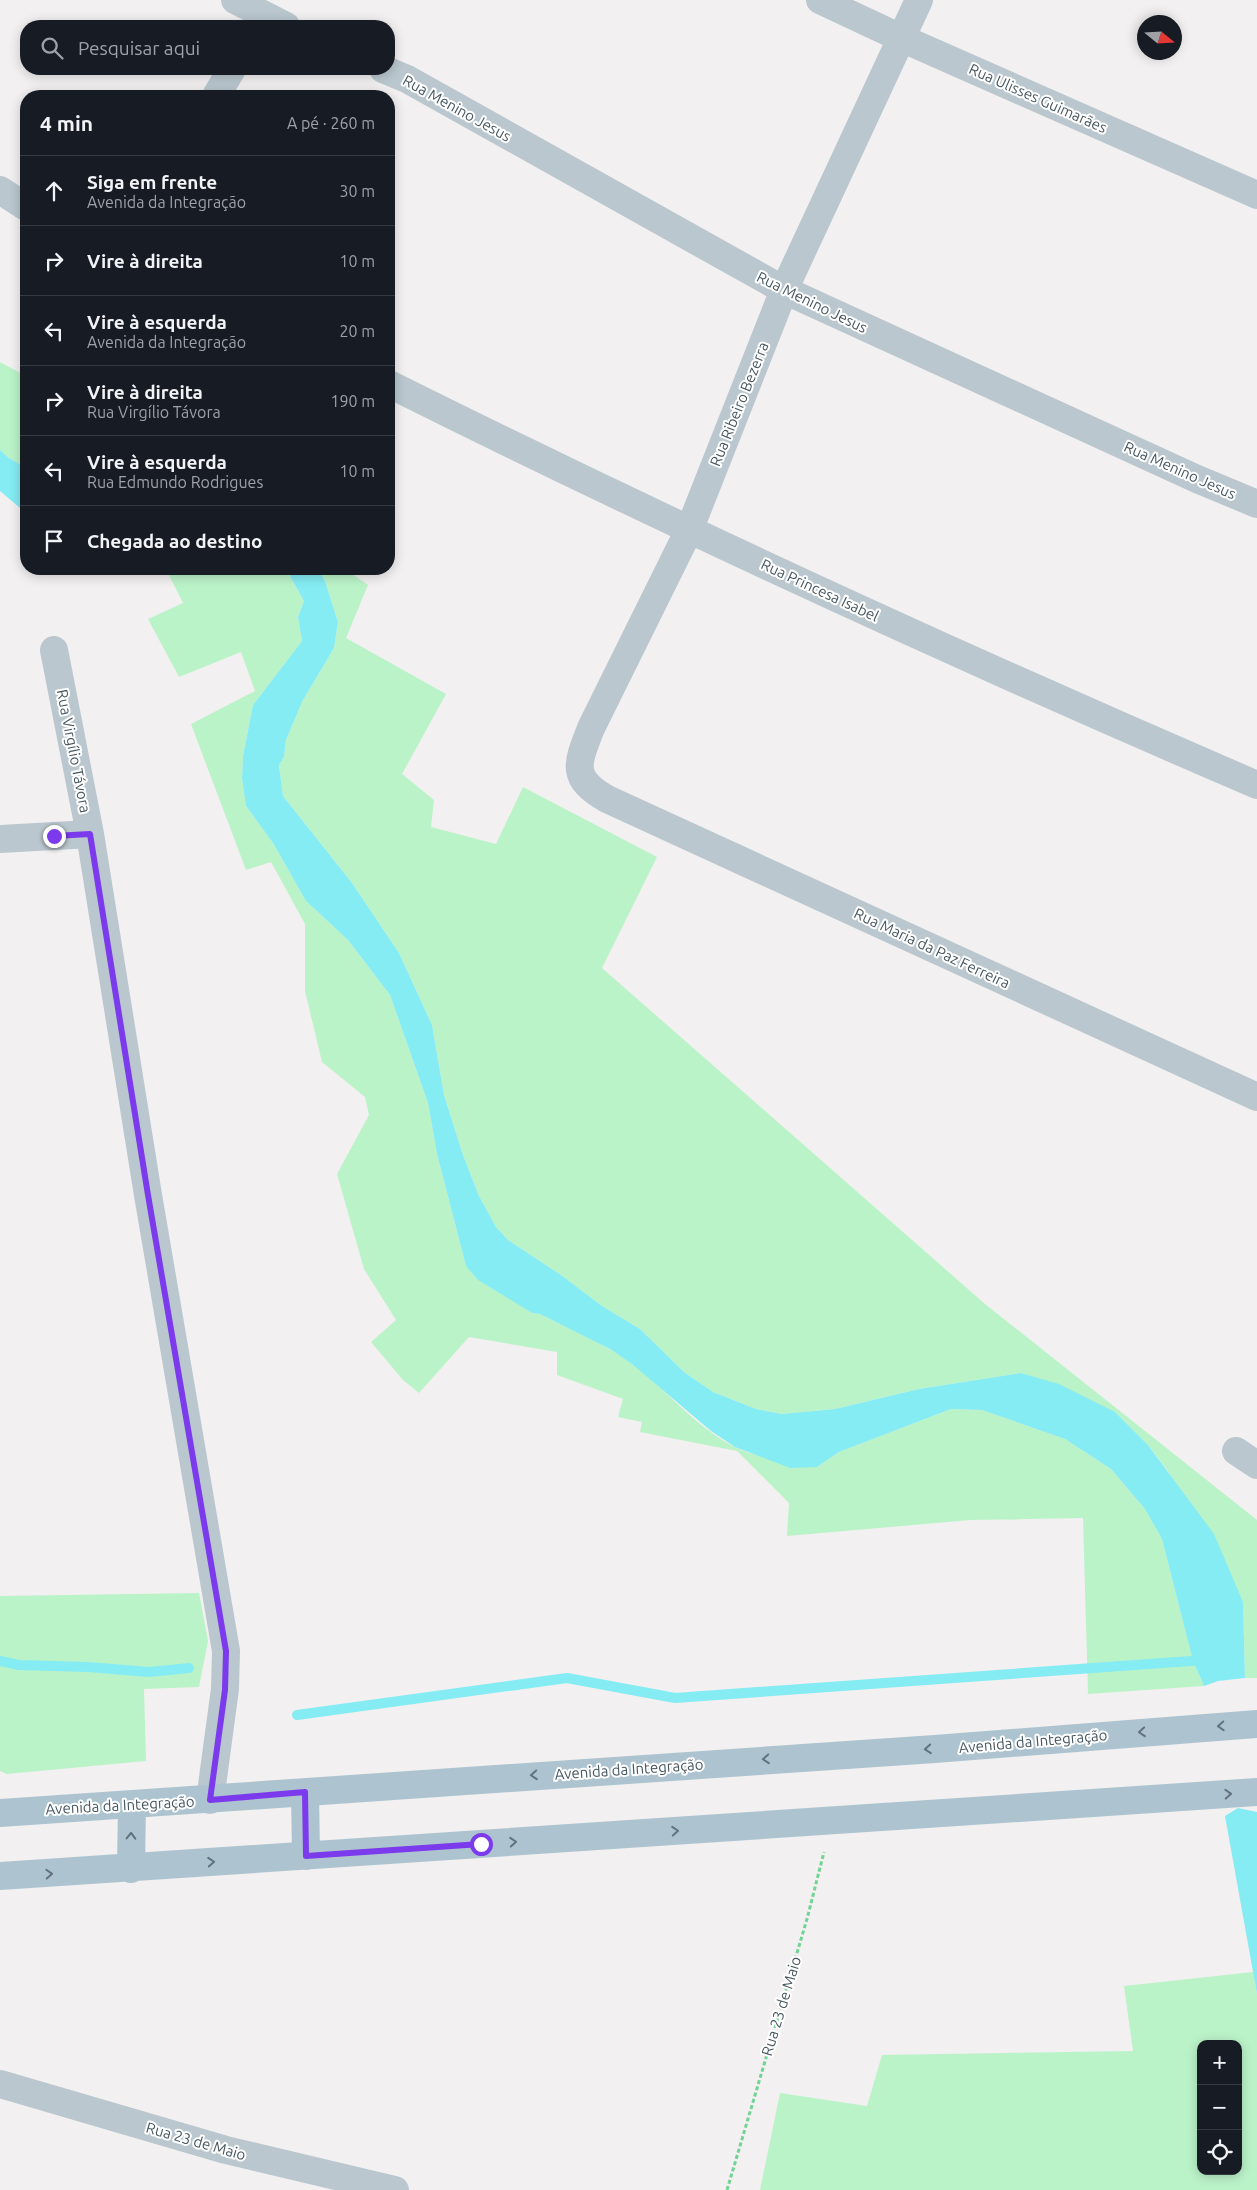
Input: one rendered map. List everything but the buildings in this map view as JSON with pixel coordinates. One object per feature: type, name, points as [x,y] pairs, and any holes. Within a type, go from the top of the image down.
[{"type":"main road","name":"Avenida da Integração","points":[[0,1812],[210,1800],[935,1749],[1257,1724]]},
{"type":"main road","points":[[305,1792],[306,1856]]},
{"type":"main road","points":[[0,1876],[131,1869],[1257,1792]]},
{"type":"main road","points":[[131,1869],[132,1804]]},
{"type":"street","points":[[236,0],[274,20]]},
{"type":"street","name":"Rua Ulisses Guimarães","points":[[820,0],[901,38],[1257,195]]},
{"type":"street","name":"Rua Ribeiro Bezerra","points":[[607,799],[590,790],[583,782],[580,772],[580,760],[584,744],[690,528],[784,290],[918,0]]},
{"type":"street","name":"Rua Menino Jesus","points":[[395,74],[784,290],[1198,479],[1257,504]]},
{"type":"street","points":[[220,90],[228,75]]},
{"type":"street","points":[[0,190],[20,203]]},
{"type":"street","name":"Rua Princesa Isabel","points":[[395,387],[579,478],[1007,677],[1257,784]]},
{"type":"street","name":"Rua Virgílio Távora","points":[[54,650],[90,834],[148,1195],[226,1651],[225,1690],[210,1800]]},
{"type":"street","name":"Rua Maria da Paz Ferreira","points":[[607,799],[1257,1097]]},
{"type":"street","points":[[0,839],[90,834]]},
{"type":"street","name":"Rua 23 de Maio","points":[[0,2084],[226,2150],[395,2190]]},
{"type":"path","name":"Rua 23 de Maio","points":[[727,2190],[807,1919],[832,1820]]},
{"type":"green space","points":[[0,362],[20,373],[20,464],[0,450]]},
{"type":"green space","points":[[169,575],[289,575],[304,601],[298,617],[302,641],[253,705],[243,756],[242,779],[246,806],[273,843],[306,901],[348,940],[390,995],[428,1103],[437,1154],[466,1266],[532,1313],[540,1314],[621,1356],[644,1373],[720,1439],[754,1454],[817,1467],[839,1452],[951,1409],[982,1410],[1065,1439],[1111,1469],[1145,1509],[1162,1539],[1193,1661],[1204,1686],[1088,1694],[1083,1518],[971,1520],[787,1536],[789,1503],[737,1451],[640,1432],[642,1422],[618,1417],[623,1399],[557,1375],[557,1352],[469,1337],[419,1393],[403,1380],[371,1342],[396,1320],[364,1269],[337,1174],[369,1115],[365,1097],[322,1062],[305,991],[305,924],[271,862],[246,870],[191,724],[255,691],[241,652],[179,677],[148,619],[183,603]]},
{"type":"green space","points":[[322,575],[354,575],[368,585],[346,638],[446,694],[402,774],[434,800],[431,827],[496,844],[523,787],[657,857],[602,968],[985,1304],[1257,1520],[1257,1678],[1245,1678],[1243,1602],[1168,1471],[1148,1445],[1115,1412],[1021,1373],[919,1389],[835,1409],[782,1414],[756,1409],[713,1392],[684,1372],[640,1329],[602,1306],[561,1275],[508,1240],[496,1227],[479,1196],[463,1155],[444,1095],[432,1025],[399,953],[352,883],[283,796],[279,765],[284,757],[286,740],[302,702],[334,648],[338,622]]},
{"type":"green space","points":[[199,1593],[208,1641],[199,1687],[144,1689],[146,1761],[7,1774],[0,1771],[0,1596]]},
{"type":"green space","points":[[1253,1972],[1257,1994],[1257,2190],[760,2190],[780,2093],[867,2106],[882,2055],[1133,2051],[1124,1986]]},
{"type":"water","points":[[0,450],[20,464],[20,508],[0,491]]},
{"type":"water","points":[[289,575],[322,575],[338,622],[334,648],[302,702],[286,740],[284,757],[279,765],[283,796],[352,883],[399,953],[432,1025],[444,1095],[463,1155],[479,1196],[496,1227],[508,1240],[561,1275],[602,1306],[640,1329],[684,1372],[713,1392],[756,1409],[782,1414],[835,1409],[919,1389],[1021,1373],[1059,1384],[1115,1412],[1148,1445],[1214,1534],[1243,1602],[1245,1678],[1218,1681],[1204,1686],[1193,1661],[1162,1539],[1145,1509],[1111,1469],[1065,1439],[982,1410],[951,1409],[839,1452],[817,1467],[790,1468],[735,1447],[711,1431],[632,1364],[610,1349],[540,1314],[532,1313],[478,1280],[466,1266],[437,1154],[428,1103],[390,995],[348,940],[306,901],[273,843],[246,806],[242,779],[243,756],[253,705],[302,641],[298,617],[304,601]]},
{"type":"water","points":[[1238,1808],[1257,1812],[1257,1994],[1225,1816]]},
{"type":"waterway","points":[[297,1715],[567,1678],[675,1698],[1205,1660]]},
{"type":"waterway","points":[[0,1661],[19,1665],[88,1667],[149,1672],[189,1668]]},
{"type":"route","points":[[54,836],[90,834],[148,1195],[226,1651],[225,1690],[210,1800],[305,1792],[306,1856],[481,1844]]}]
